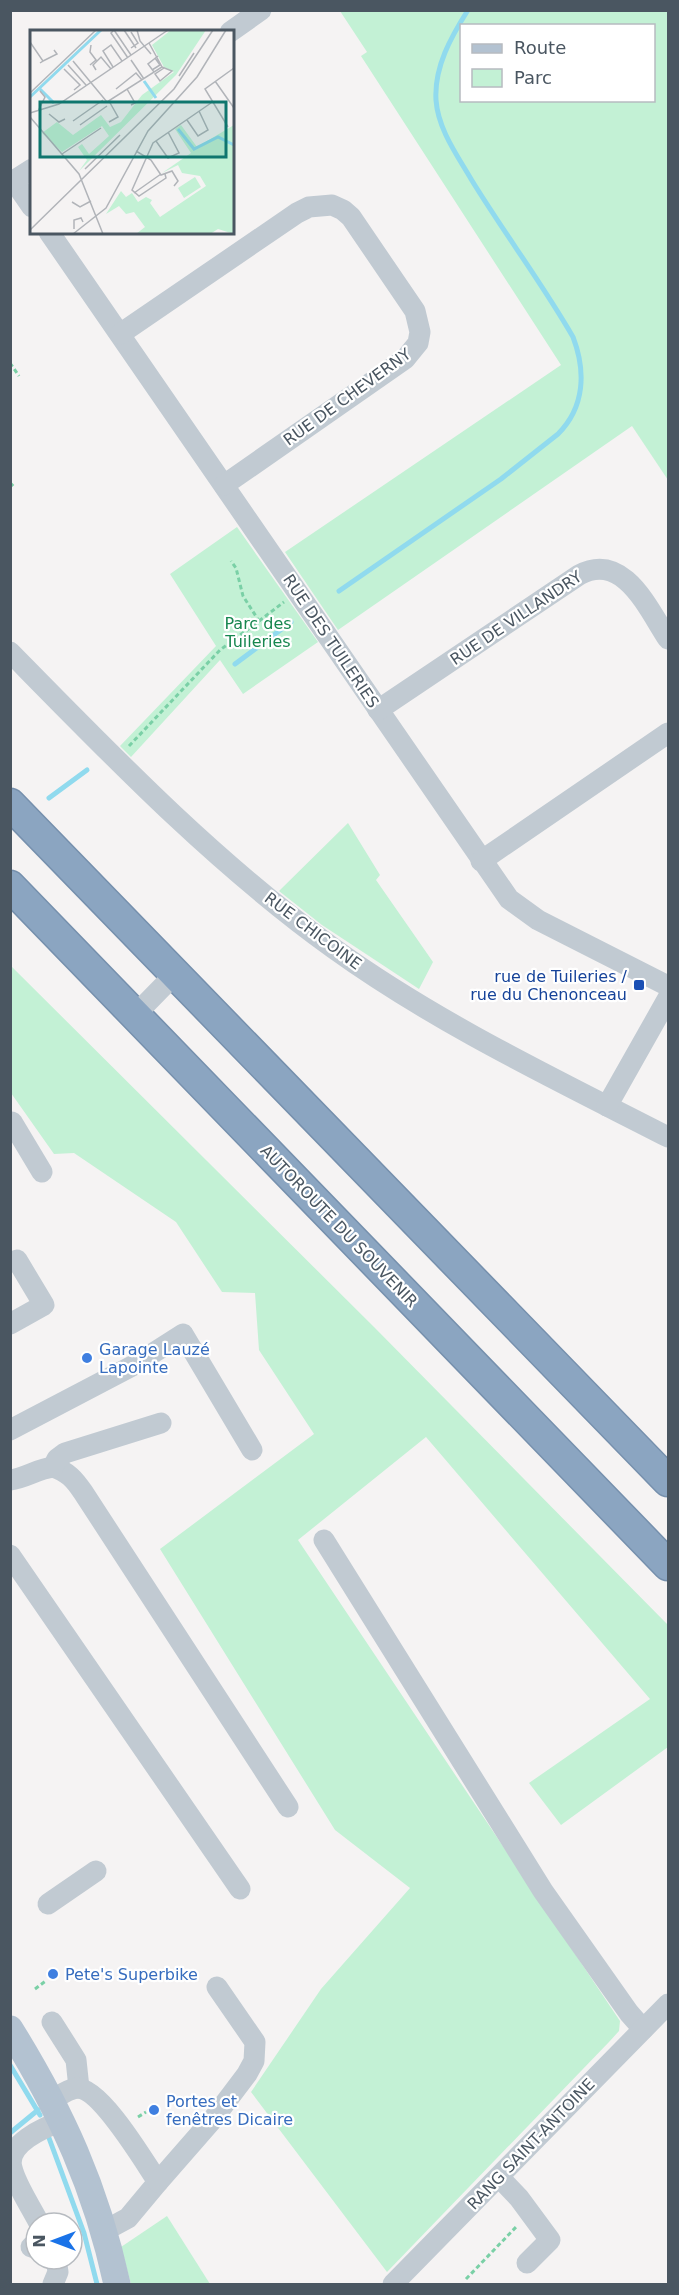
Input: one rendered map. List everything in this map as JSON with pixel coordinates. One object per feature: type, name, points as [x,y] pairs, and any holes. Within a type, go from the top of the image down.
[{"type":"highway","points":[[10,804],[669,1481]]},
{"type":"highway","name":"AUTOROUTE DU SOUVENIR","points":[[10,886],[669,1565]]},
{"type":"main road","points":[[10,2030],[57,2110],[83,2168],[104,2231],[117,2284]]},
{"type":"street","points":[[233,30],[261,10]]},
{"type":"street","points":[[30,170],[12,182],[30,204]]},
{"type":"street","name":"RUE DE CHEVERNY","points":[[120,334],[309,207],[332,205],[343,210],[355,222],[415,311],[420,332],[418,343],[405,359],[224,485]]},
{"type":"street","name":"RUE DES TUILERIES","points":[[50,234],[481,861],[509,898],[525,912],[669,986]]},
{"type":"street","name":"RUE DE VILLANDRY","points":[[378,710],[579,575],[596,568],[605,568],[623,577],[632,585],[669,639]]},
{"type":"street","name":"RUE CHICOINE","points":[[10,652],[116,760],[240,876],[336,950],[440,1016],[669,1137]]},
{"type":"street","points":[[481,861],[669,733]]},
{"type":"street","points":[[135,1015],[175,974]]},
{"type":"street","points":[[607,1106],[669,998]]},
{"type":"street","points":[[10,1123],[12,1122],[42,1172]]},
{"type":"street","points":[[10,1324],[44,1305],[17,1260]]},
{"type":"street","points":[[10,1430],[136,1364],[183,1334],[252,1450]]},
{"type":"street","points":[[53,1467],[57,1459],[65,1453],[160,1423]]},
{"type":"street","points":[[10,1479],[18,1479],[36,1470],[53,1467],[63,1470],[78,1485],[288,1807]]},
{"type":"street","points":[[324,1540],[543,1890],[629,2013],[643,2029]]},
{"type":"street","points":[[10,1555],[240,1889]]},
{"type":"street","points":[[48,1904],[96,1871]]},
{"type":"street","points":[[104,2231],[128,2218],[213,2119],[254,2061],[255,2042],[217,1987]]},
{"type":"street","name":"RANG SAINT-ANTOINE","points":[[393,2284],[669,2004]]},
{"type":"street","points":[[52,2022],[76,2060],[80,2088]]},
{"type":"street","points":[[33,2211],[11,2167],[13,2153],[57,2110],[69,2090],[80,2088],[94,2096],[112,2115],[158,2182]]},
{"type":"street","points":[[499,2177],[519,2198],[550,2240],[528,2263]]},
{"type":"path","points":[[10,363],[19,376]]},
{"type":"path","points":[[10,487],[14,483]]},
{"type":"path","points":[[231,561],[236,568],[243,596],[259,621]]},
{"type":"path","points":[[116,760],[220,650],[298,593]]},
{"type":"path","points":[[35,1989],[47,1980]]},
{"type":"path","points":[[466,2279],[503,2241]]},
{"type":"green space","points":[[340,11],[668,11],[668,480],[632,426],[338,630],[285,552],[561,365],[361,56],[367,52]]},
{"type":"green space","name":"Parc des Tuileries","points":[[237,527],[318,642],[243,694],[220,660],[131,757],[120,746],[216,646],[170,574]]},
{"type":"green space","points":[[348,823],[380,875],[376,880],[433,962],[419,989],[322,925],[279,891]]},
{"type":"green space","points":[[10,965],[374,1327],[668,1625],[668,1747],[561,1825],[529,1783],[650,1699],[426,1437],[298,1540],[620,2021],[619,2031],[609,2042],[387,2272],[251,2092],[321,1989],[410,1888],[335,1830],[160,1549],[314,1434],[259,1350],[255,1293],[222,1292],[176,1222],[74,1153],[54,1154],[11,1093]]},
{"type":"green space","points":[[167,2216],[210,2284],[131,2284],[121,2247]]},
{"type":"waterway","points":[[339,591],[501,479],[558,434],[574,412],[578,400],[580,363],[573,337],[471,179],[440,121],[436,88],[441,64],[468,10]]},
{"type":"waterway","points":[[235,664],[291,622]]},
{"type":"waterway","points":[[49,798],[87,770]]},
{"type":"waterway","points":[[10,2065],[40,2115]]},
{"type":"waterway","points":[[10,2133],[38,2110]]},
{"type":"waterway","points":[[49,2138],[84,2233],[97,2284]]},
{"type":"place","name":"rue de Tuileries / rue du Chenonceau","points":[[639,985]]},
{"type":"place","name":"Garage Lauzé Lapointe","points":[[87,1358]]},
{"type":"place","name":"Pete's Superbike","points":[[53,1974]]},
{"type":"place","name":"Portes et fenêtres Dicaire","points":[[154,2110]]}]
